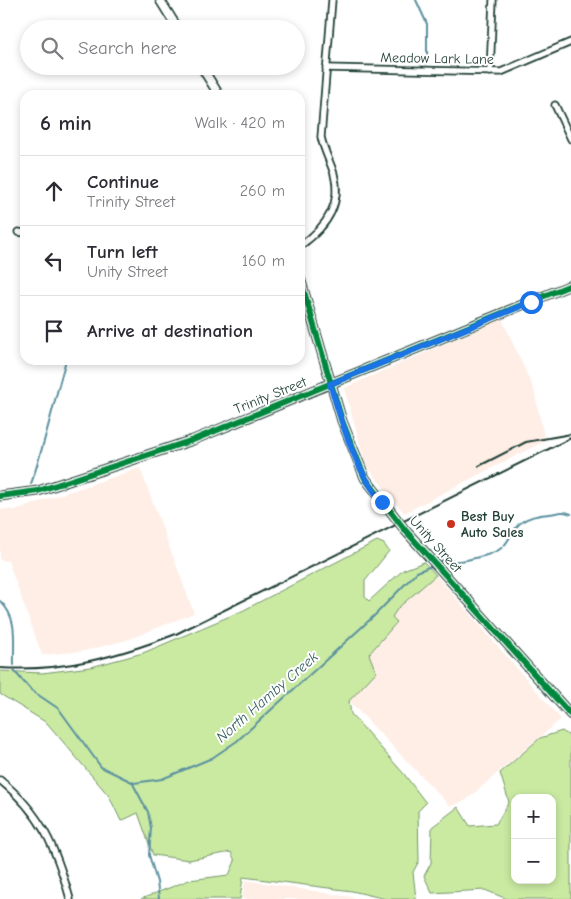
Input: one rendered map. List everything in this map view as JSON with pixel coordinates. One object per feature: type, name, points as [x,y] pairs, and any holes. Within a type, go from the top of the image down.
[{"type":"street","points":[[160,0],[172,20]]},
{"type":"street","points":[[305,242],[315,235],[331,215],[336,192],[334,174],[321,137],[332,0]]},
{"type":"street","points":[[490,72],[493,0]]},
{"type":"street","name":"Meadow Lark Lane","points":[[326,68],[490,72],[509,70],[571,42]]},
{"type":"street","points":[[207,75],[216,90]]},
{"type":"street","points":[[555,105],[570,136]]},
{"type":"street","name":"Trinity Street","points":[[0,496],[38,491],[193,440],[571,285]]},
{"type":"street","name":"Unity Street","points":[[305,296],[330,384],[365,478],[376,495],[571,715]]},
{"type":"street","points":[[0,780],[24,802],[45,828],[60,865],[70,899]]},
{"type":"shaded area","points":[[502,319],[534,390],[545,441],[404,513],[366,465],[344,388]]},
{"type":"shaded area","points":[[140,468],[194,613],[127,640],[84,651],[42,655],[8,561],[0,560],[0,509],[15,510]]},
{"type":"shaded area","points":[[436,575],[561,719],[465,801],[450,806],[349,701],[376,672],[369,654],[397,623],[392,617],[398,608]]},
{"type":"shaded area","points":[[245,880],[363,899],[242,899]]},
{"type":"green space","points":[[377,541],[384,544],[389,551],[365,581],[365,597],[369,601],[403,570],[424,562],[436,575],[398,608],[392,617],[397,622],[369,654],[376,672],[349,701],[351,714],[404,774],[426,803],[418,811],[419,861],[413,872],[416,899],[386,899],[352,891],[243,877],[240,899],[141,899],[189,880],[229,875],[235,861],[231,852],[189,860],[153,855],[138,813],[121,821],[109,796],[47,723],[0,694],[0,671],[42,673],[91,667],[143,653],[242,611]]},
{"type":"green space","points":[[562,731],[571,737],[571,899],[507,899],[485,890],[432,893],[424,876],[431,863],[432,827],[458,807],[470,826],[496,824],[509,802],[500,773],[540,738]]},
{"type":"waterway","points":[[416,0],[427,24],[427,64]]},
{"type":"waterway","points":[[31,484],[65,365]]},
{"type":"waterway","name":"North Hamby Creek","points":[[440,561],[445,559],[462,561],[492,553],[505,544],[524,520],[534,516],[560,512],[571,514]]},
{"type":"waterway","name":"North Hamby Creek","points":[[15,672],[31,690],[59,709],[101,767],[134,783],[162,779],[212,758],[237,741],[374,616],[417,572],[431,566]]},
{"type":"waterway","name":"North Hamby Creek","points":[[0,601],[6,608],[13,623],[14,665]]},
{"type":"waterway","points":[[133,784],[148,812],[151,828],[149,855],[157,882],[159,899]]},
{"type":"railway","points":[[479,466],[526,442],[571,434]]},
{"type":"railway","points":[[0,668],[23,669],[90,661],[176,634],[571,438]]},
{"type":"cycle path","points":[[0,496],[38,491],[193,440],[571,285]]},
{"type":"cycle path","points":[[305,295],[342,421],[365,478],[405,530],[571,715]]},
{"type":"place","name":"Best Buy Auto Sales","points":[[451,524]]},
{"type":"route","points":[[382,502],[365,478],[356,458],[330,384],[531,302]]}]
